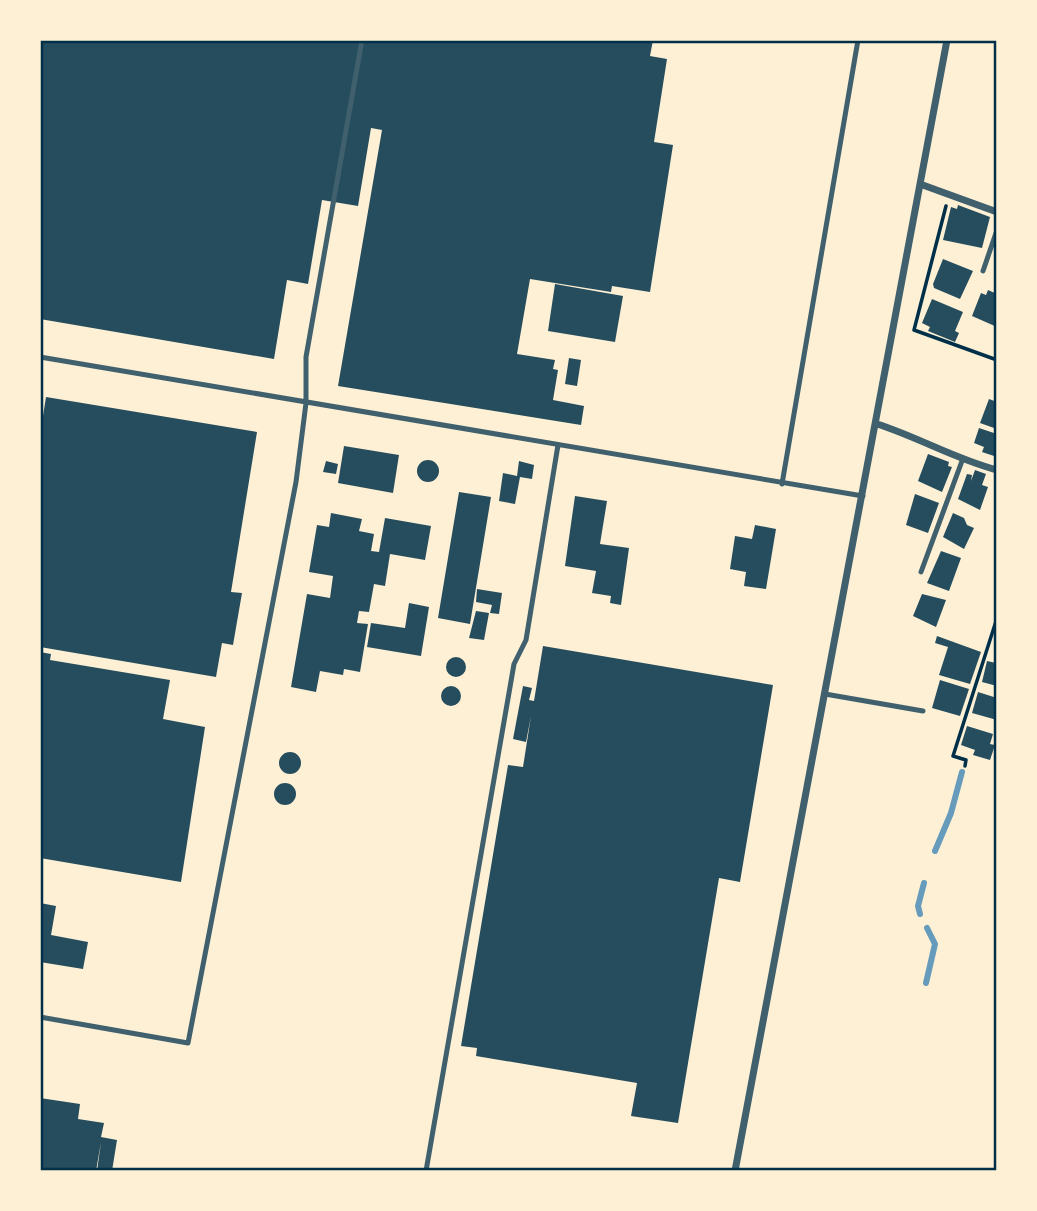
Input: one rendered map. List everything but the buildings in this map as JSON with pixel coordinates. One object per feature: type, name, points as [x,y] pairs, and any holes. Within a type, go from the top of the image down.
[{"type":"street","points":[[735,1171],[947,40]]},
{"type":"street","points":[[920,184],[997,212]]},
{"type":"street","points":[[877,424],[902,432],[962,461],[997,470]]},
{"type":"lane","points":[[40,1017],[188,1042],[296,482],[306,403],[306,357],[362,40]]},
{"type":"lane","points":[[782,484],[858,40]]},
{"type":"lane","points":[[984,271],[997,230]]},
{"type":"lane","points":[[40,357],[863,496]]},
{"type":"lane","points":[[426,1171],[514,664],[526,640],[558,445]]},
{"type":"lane","points":[[921,572],[962,461]]},
{"type":"lane","points":[[825,694],[923,711]]},
{"type":"path","points":[[949,194],[914,330],[997,360]]},
{"type":"path","points":[[965,766],[966,760],[953,756],[997,618]]},
{"type":"waterway","points":[[935,851],[951,813],[962,772]]},
{"type":"waterway","points":[[920,914],[918,906],[924,883]]},
{"type":"waterway","points":[[926,983],[935,944],[927,928]]}]
